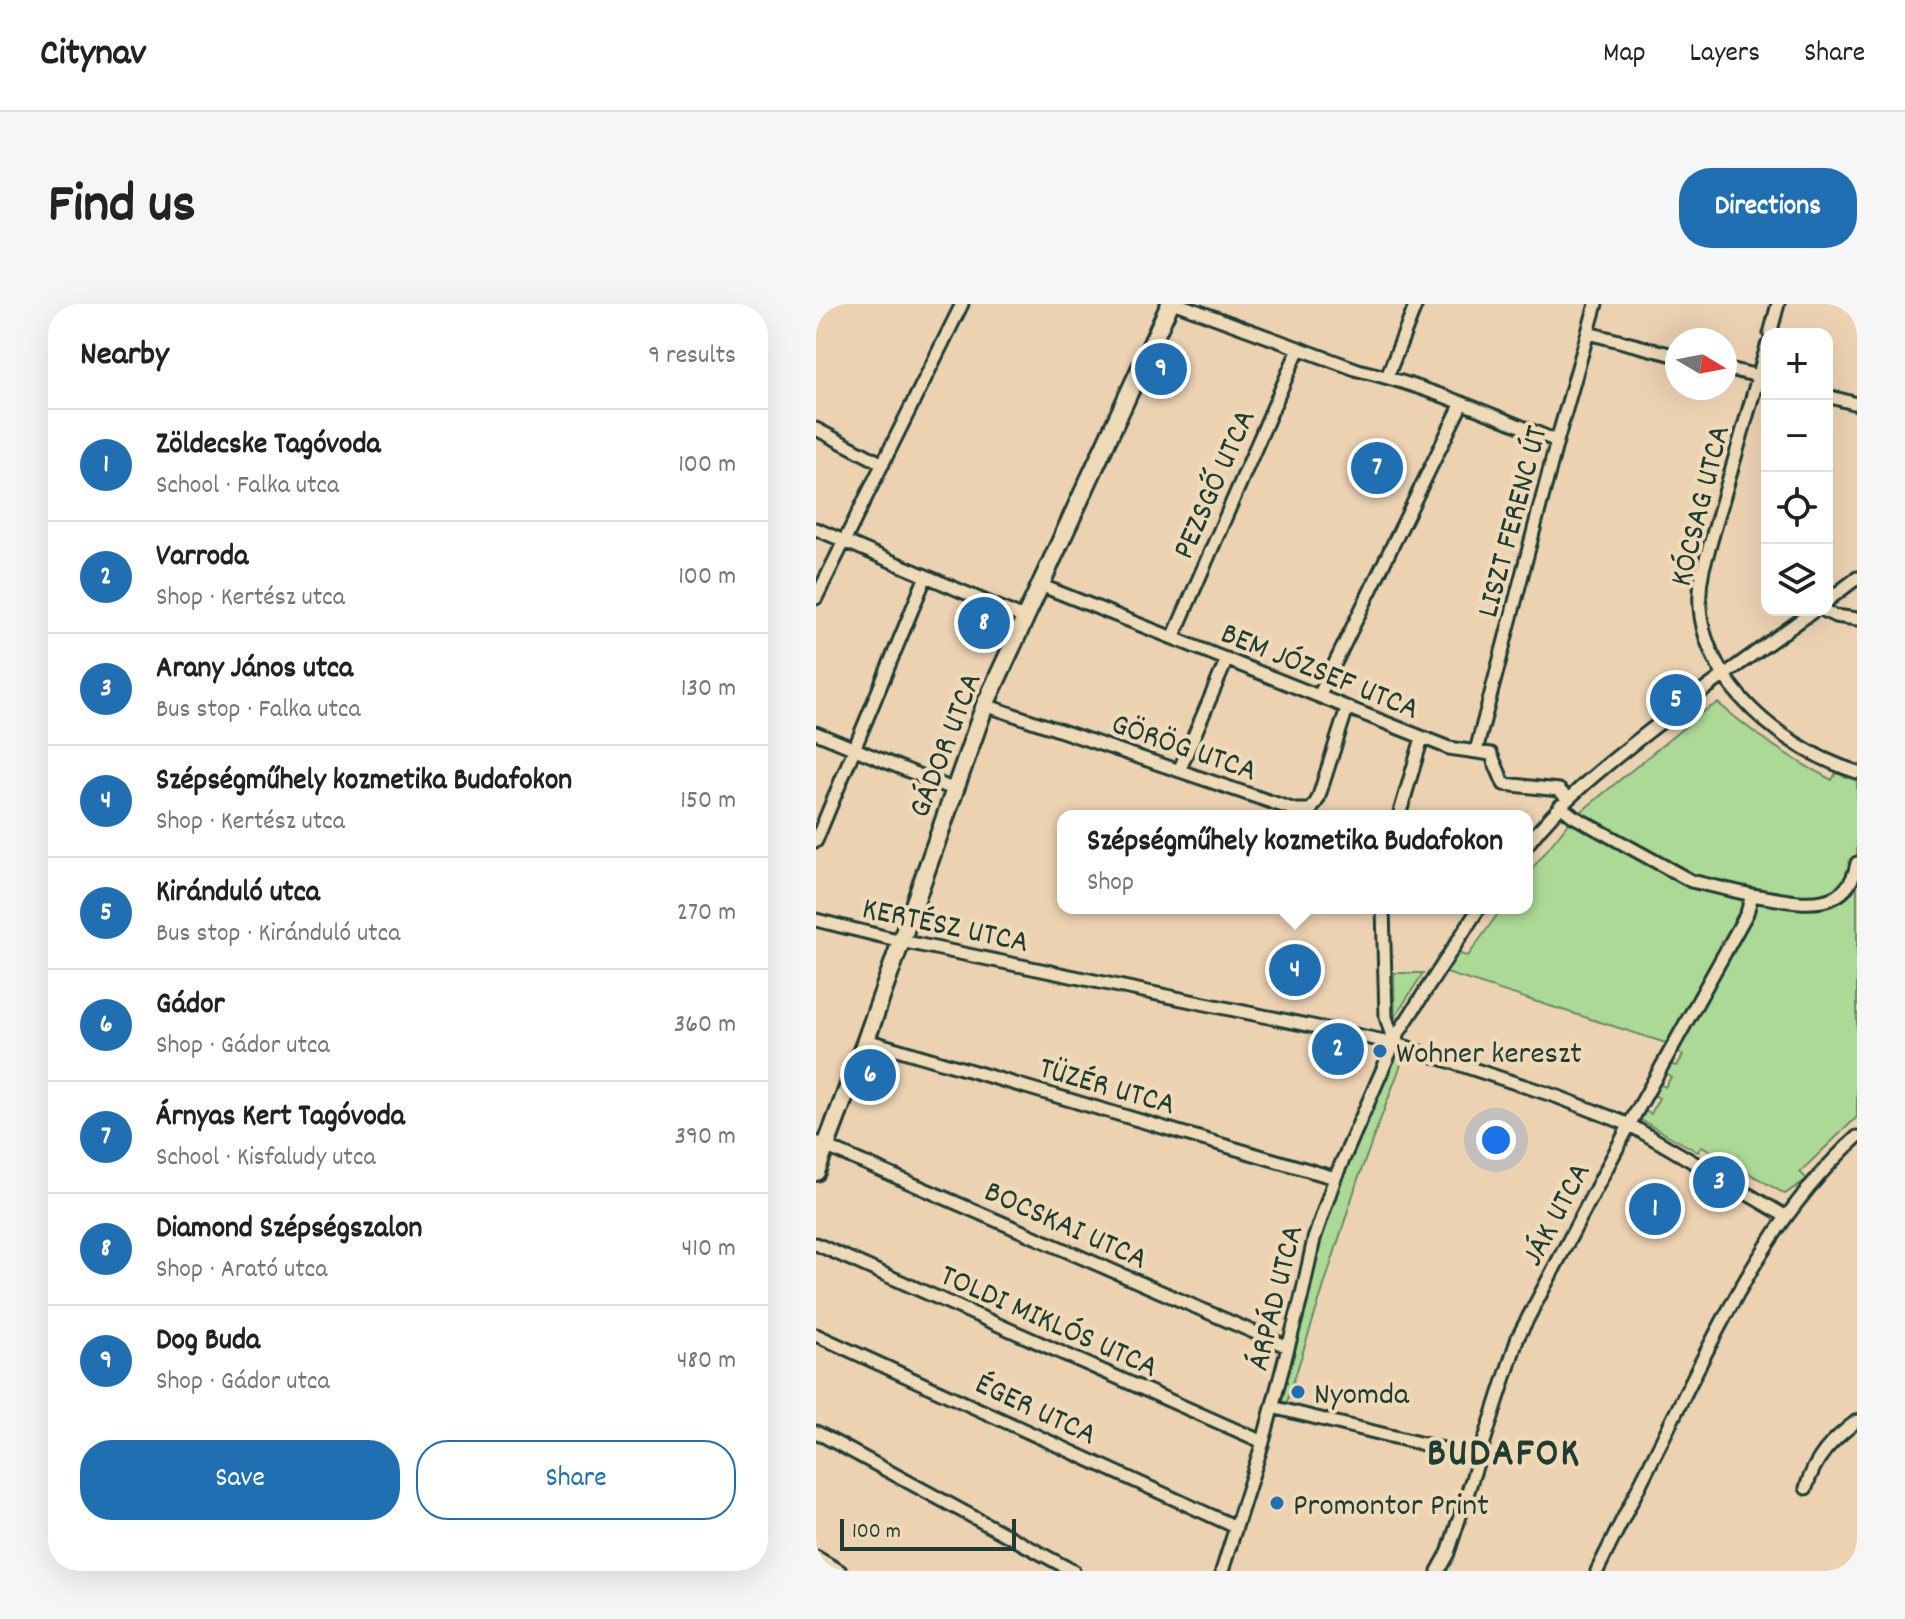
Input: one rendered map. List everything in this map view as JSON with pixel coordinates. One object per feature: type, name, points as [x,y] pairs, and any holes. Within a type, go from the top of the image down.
[{"type":"street","points":[[816,598],[962,304]]},
{"type":"street","name":"GÁDOR UTCA","points":[[816,1172],[821,1144],[866,1040],[985,705],[1170,304]]},
{"type":"street","points":[[1178,304],[1358,370],[1462,403],[1557,441]]},
{"type":"street","points":[[1387,377],[1416,304]]},
{"type":"street","name":"LISZT FERENC ÚT","points":[[1476,751],[1596,304]]},
{"type":"street","points":[[1772,328],[1778,304]]},
{"type":"street","points":[[1588,333],[1665,353]]},
{"type":"street","name":"PEZSGŐ UTCA","points":[[1173,638],[1299,348]]},
{"type":"street","points":[[1737,371],[1761,377]]},
{"type":"street","name":"KÓCSAG UTCA","points":[[1761,384],[1700,585],[1702,627],[1736,695],[1774,727],[1807,749],[1857,772]]},
{"type":"street","points":[[1833,398],[1857,404]]},
{"type":"street","points":[[1319,696],[1462,403]]},
{"type":"street","points":[[816,429],[883,464]]},
{"type":"street","points":[[816,529],[1024,618]]},
{"type":"street","points":[[816,841],[926,576]]},
{"type":"street","points":[[1833,596],[1857,578]]},
{"type":"street","name":"BEM JÓZSEF UTCA","points":[[1040,585],[1422,738],[1449,748],[1476,751]]},
{"type":"street","points":[[1833,615],[1857,619]]},
{"type":"street","points":[[1533,838],[1563,802],[1724,674],[1806,616]]},
{"type":"street","points":[[1179,771],[1227,659]]},
{"type":"street","name":"GÖRÖG UTCA","points":[[985,705],[1295,810],[1311,810],[1318,799],[1347,708]]},
{"type":"street","points":[[816,733],[955,790]]},
{"type":"street","points":[[1401,810],[1422,738]]},
{"type":"street","points":[[1476,751],[1491,754],[1504,784],[1559,790],[1573,816],[1691,881],[1752,895],[1818,902],[1830,900],[1851,884],[1857,863]]},
{"type":"street","name":"JÁK UTCA","points":[[1438,1571],[1448,1553],[1518,1337],[1747,913],[1752,895]]},
{"type":"street","points":[[1383,914],[1386,1017],[1394,1043]]},
{"type":"street","name":"ÁRPÁD UTCA","points":[[1222,1571],[1263,1442],[1314,1239],[1335,1178],[1399,1032],[1475,914]]},
{"type":"street","name":"KERTÉSZ UTCA","points":[[816,920],[901,941],[1394,1043],[1558,1097],[1630,1125],[1785,1216]]},
{"type":"street","name":"TÜZÉR UTCA","points":[[866,1040],[1335,1178]]},
{"type":"street","points":[[1597,1571],[1729,1306],[1785,1216],[1826,1167],[1857,1137]]},
{"type":"street","name":"BOCSKAI UTCA","points":[[821,1144],[1288,1347]]},
{"type":"street","name":"TOLDI MIKLÓS UTCA","points":[[816,1244],[1263,1442]]},
{"type":"street","name":"ÉGER UTCA","points":[[816,1335],[1236,1527]]},
{"type":"street","points":[[1272,1407],[1480,1458]]},
{"type":"street","points":[[1806,1488],[1824,1449],[1857,1421]]},
{"type":"street","points":[[816,1432],[1073,1571]]},
{"type":"street","points":[[816,1557],[840,1571]]},
{"type":"green space","points":[[1718,703],[1773,745],[1817,772],[1832,780],[1836,773],[1857,781],[1857,1117],[1800,1172],[1807,1179],[1785,1194],[1702,1146],[1698,1152],[1639,1119],[1644,1111],[1651,1114],[1659,1098],[1652,1093],[1658,1083],[1665,1087],[1671,1077],[1664,1072],[1668,1064],[1677,1066],[1683,1055],[1677,1051],[1681,1043],[1670,1037],[1666,1043],[1443,972],[1454,953],[1468,956],[1498,914],[1533,914],[1533,868],[1571,820],[1704,711]]},
{"type":"green space","points":[[1394,973],[1423,973],[1395,1017],[1394,977]]},
{"type":"green space","points":[[1403,1052],[1409,1058],[1402,1062],[1358,1179],[1286,1405],[1276,1404],[1313,1260],[1338,1179],[1392,1056]]},
{"type":"place","name":"Dog Buda","points":[[1161,369]]},
{"type":"place","name":"Árnyas Kert Tagóvoda","points":[[1377,468]]},
{"type":"place","name":"Diamond Szépségszalon","points":[[984,623]]},
{"type":"place","name":"Kiránduló utca","points":[[1676,700]]},
{"type":"place","name":"Szépségműhely kozmetika Budafokon","points":[[1295,970]]},
{"type":"place","name":"Varroda","points":[[1338,1049]]},
{"type":"place","name":"Wohner kereszt","points":[[1380,1051]]},
{"type":"place","name":"Gádor","points":[[870,1075]]},
{"type":"place","name":"Arany János utca","points":[[1719,1182]]},
{"type":"place","name":"Zöldecske Tagóvoda","points":[[1655,1209]]},
{"type":"place","name":"Nyomda","points":[[1298,1392]]},
{"type":"place","name":"Promontor Print","points":[[1277,1503]]},
{"type":"district","name":"BUDAFOK","points":[[1504,1450]]}]
